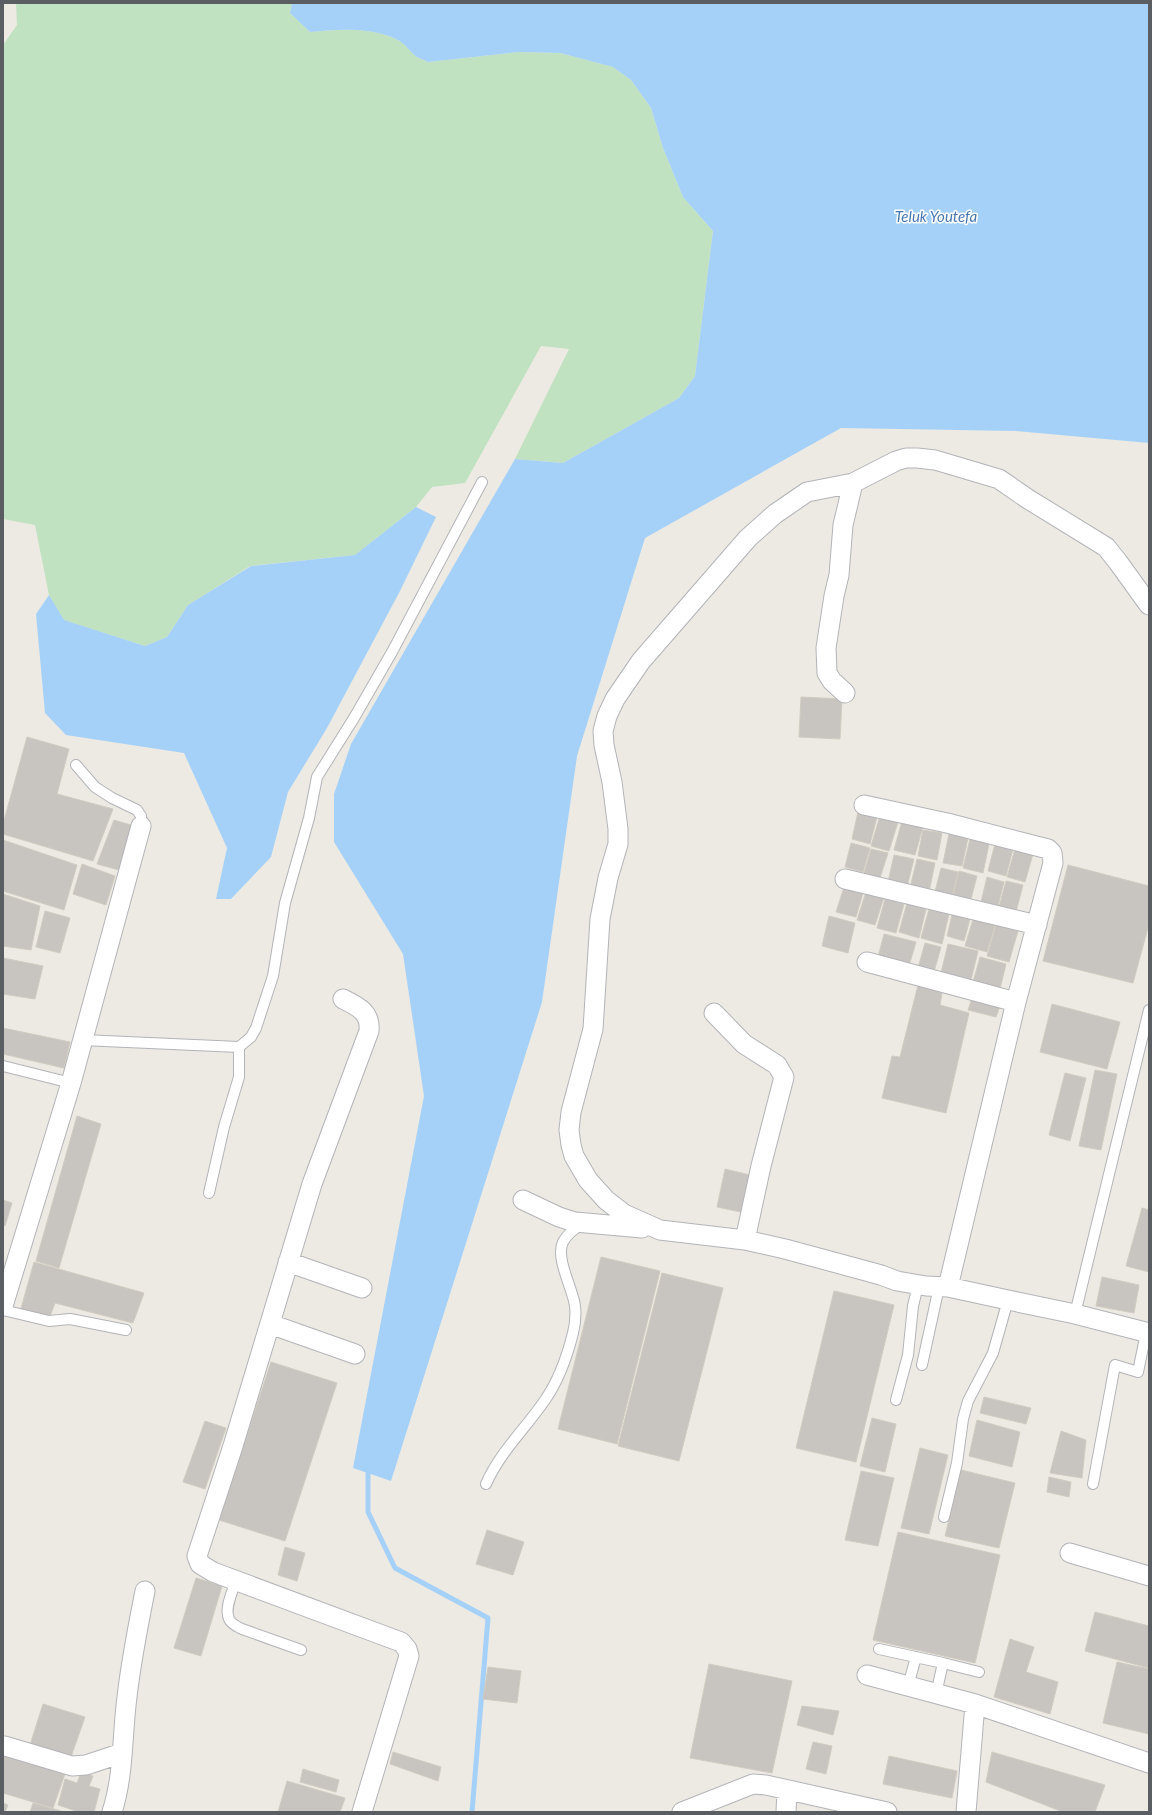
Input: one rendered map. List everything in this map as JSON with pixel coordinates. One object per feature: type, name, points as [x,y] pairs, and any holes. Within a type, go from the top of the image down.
[{"type":"street","points":[[660,1230],[624,1214],[606,1200],[588,1180],[574,1156],[569,1130],[571,1112],[593,1029],[600,919],[608,878],[618,844],[618,829],[612,782],[604,745],[603,731],[615,699],[641,661],[748,538],[775,514],[808,492],[853,482],[896,461],[912,458],[935,460],[999,479],[1028,499],[1106,547],[1149,606]]},
{"type":"street","points":[[844,694],[832,682],[827,673],[826,648],[834,596],[839,575],[843,525],[853,482]]},
{"type":"street","points":[[864,805],[947,822],[1048,849],[1052,853],[1053,863],[943,1287]]},
{"type":"street","points":[[3,1306],[71,1083],[141,826]]},
{"type":"street","points":[[845,879],[1037,925]]},
{"type":"street","points":[[867,962],[1016,1002]]},
{"type":"street","points":[[343,999],[366,1013],[370,1024],[369,1031],[312,1184],[233,1446],[197,1556],[200,1564],[213,1572],[401,1642],[407,1649],[409,1656],[362,1812]]},
{"type":"street","points":[[714,1012],[744,1044],[777,1064],[784,1076],[761,1166],[745,1240]]},
{"type":"street","points":[[523,1200],[559,1217],[584,1223],[745,1240],[881,1275],[897,1281],[918,1285],[943,1287],[1008,1300],[1075,1314],[1148,1333]]},
{"type":"street","points":[[288,1262],[362,1288]]},
{"type":"street","points":[[270,1324],[355,1354]]},
{"type":"street","points":[[1070,1553],[1149,1576]]},
{"type":"street","points":[[112,1812],[120,1773],[134,1641],[145,1591]]},
{"type":"street","points":[[867,1675],[975,1704],[1149,1763]]},
{"type":"street","points":[[966,1812],[975,1704]]},
{"type":"street","points":[[5,1746],[72,1766],[86,1765],[122,1753]]},
{"type":"street","points":[[682,1812],[752,1784],[766,1785],[887,1812]]},
{"type":"street","points":[[786,1812],[787,1790]]},
{"type":"lane","points":[[82,1040],[239,1047],[251,1037],[256,1028],[272,976],[285,903],[309,818],[317,777],[354,718],[395,646],[482,482]]},
{"type":"lane","points":[[76,765],[95,787],[112,798],[137,810],[141,816],[141,826]]},
{"type":"lane","points":[[1075,1314],[1149,1010]]},
{"type":"lane","points":[[208,1193],[224,1127],[239,1077],[239,1047]]},
{"type":"lane","points":[[3,1066],[71,1083]]},
{"type":"lane","points":[[486,1484],[492,1470],[521,1429],[545,1400],[565,1364],[576,1316],[572,1291],[560,1254],[562,1243],[570,1232],[584,1223]]},
{"type":"lane","points":[[896,1400],[908,1355],[913,1306],[918,1285]]},
{"type":"lane","points":[[922,1365],[943,1287]]},
{"type":"lane","points":[[944,1517],[957,1463],[966,1407],[975,1386],[993,1353],[1008,1300]]},
{"type":"lane","points":[[3,1310],[49,1321],[70,1319],[126,1330]]},
{"type":"lane","points":[[1093,1484],[1115,1365],[1138,1372],[1148,1333]]},
{"type":"lane","points":[[236,1580],[228,1609],[229,1619],[233,1624],[242,1629],[301,1650]]},
{"type":"lane","points":[[880,1649],[979,1672]]},
{"type":"lane","points":[[908,1686],[916,1657]]},
{"type":"lane","points":[[936,1694],[943,1663]]},
{"type":"green space","points":[[16,3],[292,3],[290,13],[310,32],[354,30],[376,32],[396,39],[417,57],[428,62],[519,52],[560,53],[613,67],[631,80],[651,108],[663,148],[683,197],[713,231],[695,376],[679,398],[563,463],[515,459],[569,349],[541,346],[465,483],[432,487],[416,507],[355,555],[250,566],[188,605],[167,637],[145,646],[63,620],[49,595],[35,525],[3,519],[3,45],[17,25]]},
{"type":"water","name":"Teluk Youtefa","points":[[292,3],[1149,3],[1149,443],[1016,431],[841,428],[645,538],[577,756],[542,1002],[391,1481],[353,1468],[424,1096],[403,954],[334,842],[334,794],[351,744],[515,459],[563,463],[679,398],[695,376],[713,231],[683,197],[663,148],[651,108],[631,80],[613,67],[560,53],[519,52],[428,62],[417,57],[396,39],[376,32],[332,30],[310,32],[290,13]]},
{"type":"water","points":[[416,507],[436,517],[400,591],[327,728],[288,792],[271,857],[231,899],[216,899],[227,848],[184,753],[66,735],[45,713],[36,614],[49,595],[64,620],[145,646],[167,637],[188,605],[251,566],[355,555]]},
{"type":"building","points":[[801,697],[842,699],[840,739],[799,737]]},
{"type":"building","points":[[27,737],[69,749],[57,794],[113,809],[93,861],[3,834],[3,824]]},
{"type":"building","points":[[858,812],[877,817],[870,844],[852,839]]},
{"type":"building","points":[[880,816],[898,822],[889,851],[871,846]]},
{"type":"building","points":[[114,820],[134,826],[119,870],[97,864]]},
{"type":"building","points":[[902,821],[923,827],[915,855],[894,850]]},
{"type":"building","points":[[923,830],[942,833],[937,860],[918,856]]},
{"type":"building","points":[[949,834],[968,838],[962,866],[943,863]]},
{"type":"building","points":[[970,839],[989,844],[983,873],[963,868]]},
{"type":"building","points":[[3,840],[77,865],[64,910],[3,891]]},
{"type":"building","points":[[851,843],[870,848],[863,872],[845,867]]},
{"type":"building","points":[[995,844],[1013,849],[1006,876],[988,871]]},
{"type":"building","points":[[871,849],[888,853],[880,878],[864,873]]},
{"type":"building","points":[[1015,849],[1033,854],[1025,882],[1007,877]]},
{"type":"building","points":[[894,855],[914,859],[907,887],[888,882]]},
{"type":"building","points":[[917,859],[935,863],[929,892],[910,888]]},
{"type":"building","points":[[82,864],[115,876],[106,905],[73,894]]},
{"type":"building","points":[[1068,865],[1149,886],[1149,924],[1133,983],[1043,961]]},
{"type":"building","points":[[941,868],[958,872],[952,896],[935,892]]},
{"type":"building","points":[[959,871],[977,876],[971,899],[953,895]]},
{"type":"building","points":[[987,877],[1004,882],[998,906],[981,902]]},
{"type":"building","points":[[1006,881],[1023,885],[1016,912],[999,907]]},
{"type":"building","points":[[844,887],[863,893],[856,917],[836,912]]},
{"type":"building","points":[[866,892],[884,897],[875,925],[857,920]]},
{"type":"building","points":[[3,894],[40,906],[31,950],[3,946]]},
{"type":"building","points":[[885,899],[904,904],[896,933],[877,928]]},
{"type":"building","points":[[907,903],[926,909],[919,938],[899,932]]},
{"type":"building","points":[[929,909],[949,914],[942,944],[921,938]]},
{"type":"building","points":[[45,911],[70,918],[60,953],[36,947]]},
{"type":"building","points":[[952,915],[970,919],[964,941],[947,936]]},
{"type":"building","points":[[829,916],[855,923],[848,953],[822,946]]},
{"type":"building","points":[[974,916],[996,922],[987,952],[965,946]]},
{"type":"building","points":[[996,925],[1018,931],[1009,962],[987,956]]},
{"type":"building","points":[[884,934],[916,942],[909,966],[878,957]]},
{"type":"building","points":[[925,943],[941,947],[934,972],[918,968]]},
{"type":"building","points":[[948,944],[978,951],[970,984],[940,977]]},
{"type":"building","points":[[980,957],[1006,964],[1000,989],[973,982]]},
{"type":"building","points":[[3,958],[43,966],[35,999],[3,994]]},
{"type":"building","points":[[918,985],[942,993],[940,1005],[969,1013],[946,1113],[882,1098],[892,1056],[900,1057]]},
{"type":"building","points":[[973,995],[1001,1003],[996,1017],[968,1010]]},
{"type":"building","points":[[1052,1004],[1120,1022],[1107,1069],[1040,1052]]},
{"type":"building","points":[[3,1028],[70,1042],[64,1068],[3,1054]]},
{"type":"building","points":[[1095,1070],[1117,1074],[1101,1150],[1079,1146]]},
{"type":"building","points":[[1065,1073],[1086,1078],[1070,1141],[1049,1135]]},
{"type":"building","points":[[77,1116],[101,1124],[59,1268],[36,1261]]},
{"type":"building","points":[[725,1169],[754,1176],[745,1213],[717,1207]]},
{"type":"building","points":[[3,1200],[12,1203],[5,1226],[3,1225]]},
{"type":"building","points":[[1142,1208],[1149,1210],[1149,1272],[1126,1266]]},
{"type":"building","points":[[601,1257],[660,1271],[617,1444],[558,1429]]},
{"type":"building","points":[[34,1262],[144,1293],[133,1323],[55,1303],[49,1319],[20,1312]]},
{"type":"building","points":[[662,1273],[723,1288],[679,1461],[618,1446]]},
{"type":"building","points":[[1102,1277],[1139,1285],[1134,1313],[1096,1306]]},
{"type":"building","points":[[834,1291],[894,1305],[856,1462],[796,1448]]},
{"type":"building","points":[[271,1362],[337,1383],[285,1541],[219,1520]]},
{"type":"building","points":[[984,1397],[1031,1408],[1026,1424],[980,1413]]},
{"type":"building","points":[[872,1418],[896,1424],[885,1472],[860,1466]]},
{"type":"building","points":[[977,1420],[1020,1432],[1012,1467],[969,1456]]},
{"type":"building","points":[[205,1421],[226,1428],[205,1489],[183,1482]]},
{"type":"building","points":[[1061,1431],[1086,1440],[1082,1478],[1050,1473]]},
{"type":"building","points":[[920,1448],[948,1455],[929,1534],[901,1528]]},
{"type":"building","points":[[961,1470],[1015,1483],[999,1548],[945,1536]]},
{"type":"building","points":[[861,1471],[894,1478],[878,1546],[845,1540]]},
{"type":"building","points":[[1049,1477],[1071,1482],[1069,1497],[1047,1492]]},
{"type":"building","points":[[487,1530],[524,1542],[513,1575],[476,1564]]},
{"type":"building","points":[[898,1532],[1000,1555],[975,1663],[873,1640]]},
{"type":"building","points":[[285,1547],[305,1553],[297,1581],[278,1575]]},
{"type":"building","points":[[196,1578],[222,1586],[201,1656],[174,1648]]},
{"type":"building","points":[[1095,1612],[1149,1626],[1149,1668],[1085,1651]]},
{"type":"building","points":[[1010,1639],[1034,1647],[1026,1672],[1058,1682],[1050,1714],[994,1697]]},
{"type":"building","points":[[1117,1662],[1149,1669],[1149,1734],[1103,1723]]},
{"type":"building","points":[[709,1664],[792,1681],[772,1773],[690,1758]]},
{"type":"building","points":[[488,1667],[521,1671],[517,1703],[483,1699]]},
{"type":"building","points":[[43,1704],[85,1717],[71,1757],[30,1745]]},
{"type":"building","points":[[802,1706],[839,1711],[833,1735],[797,1725]]},
{"type":"building","points":[[813,1742],[832,1746],[826,1774],[806,1769]]},
{"type":"building","points":[[393,1752],[441,1767],[438,1781],[390,1764]]},
{"type":"building","points":[[992,1752],[1105,1785],[1095,1812],[1063,1812],[986,1782]]},
{"type":"building","points":[[3,1755],[65,1774],[53,1808],[3,1793]]},
{"type":"building","points":[[889,1756],[957,1771],[952,1798],[883,1784]]},
{"type":"building","points":[[303,1769],[339,1780],[336,1792],[300,1782]]},
{"type":"building","points":[[81,1772],[93,1776],[89,1786],[100,1789],[94,1812],[79,1812],[58,1805],[65,1779],[77,1783]]},
{"type":"building","points":[[287,1781],[345,1798],[340,1812],[278,1812]]},
{"type":"building","points":[[3,1803],[8,1805],[5,1812],[3,1812]]},
{"type":"building","points":[[33,1803],[61,1811],[61,1812],[30,1812]]},
{"type":"waterway","points":[[368,1467],[368,1512],[395,1568],[488,1618],[472,1812]]}]
